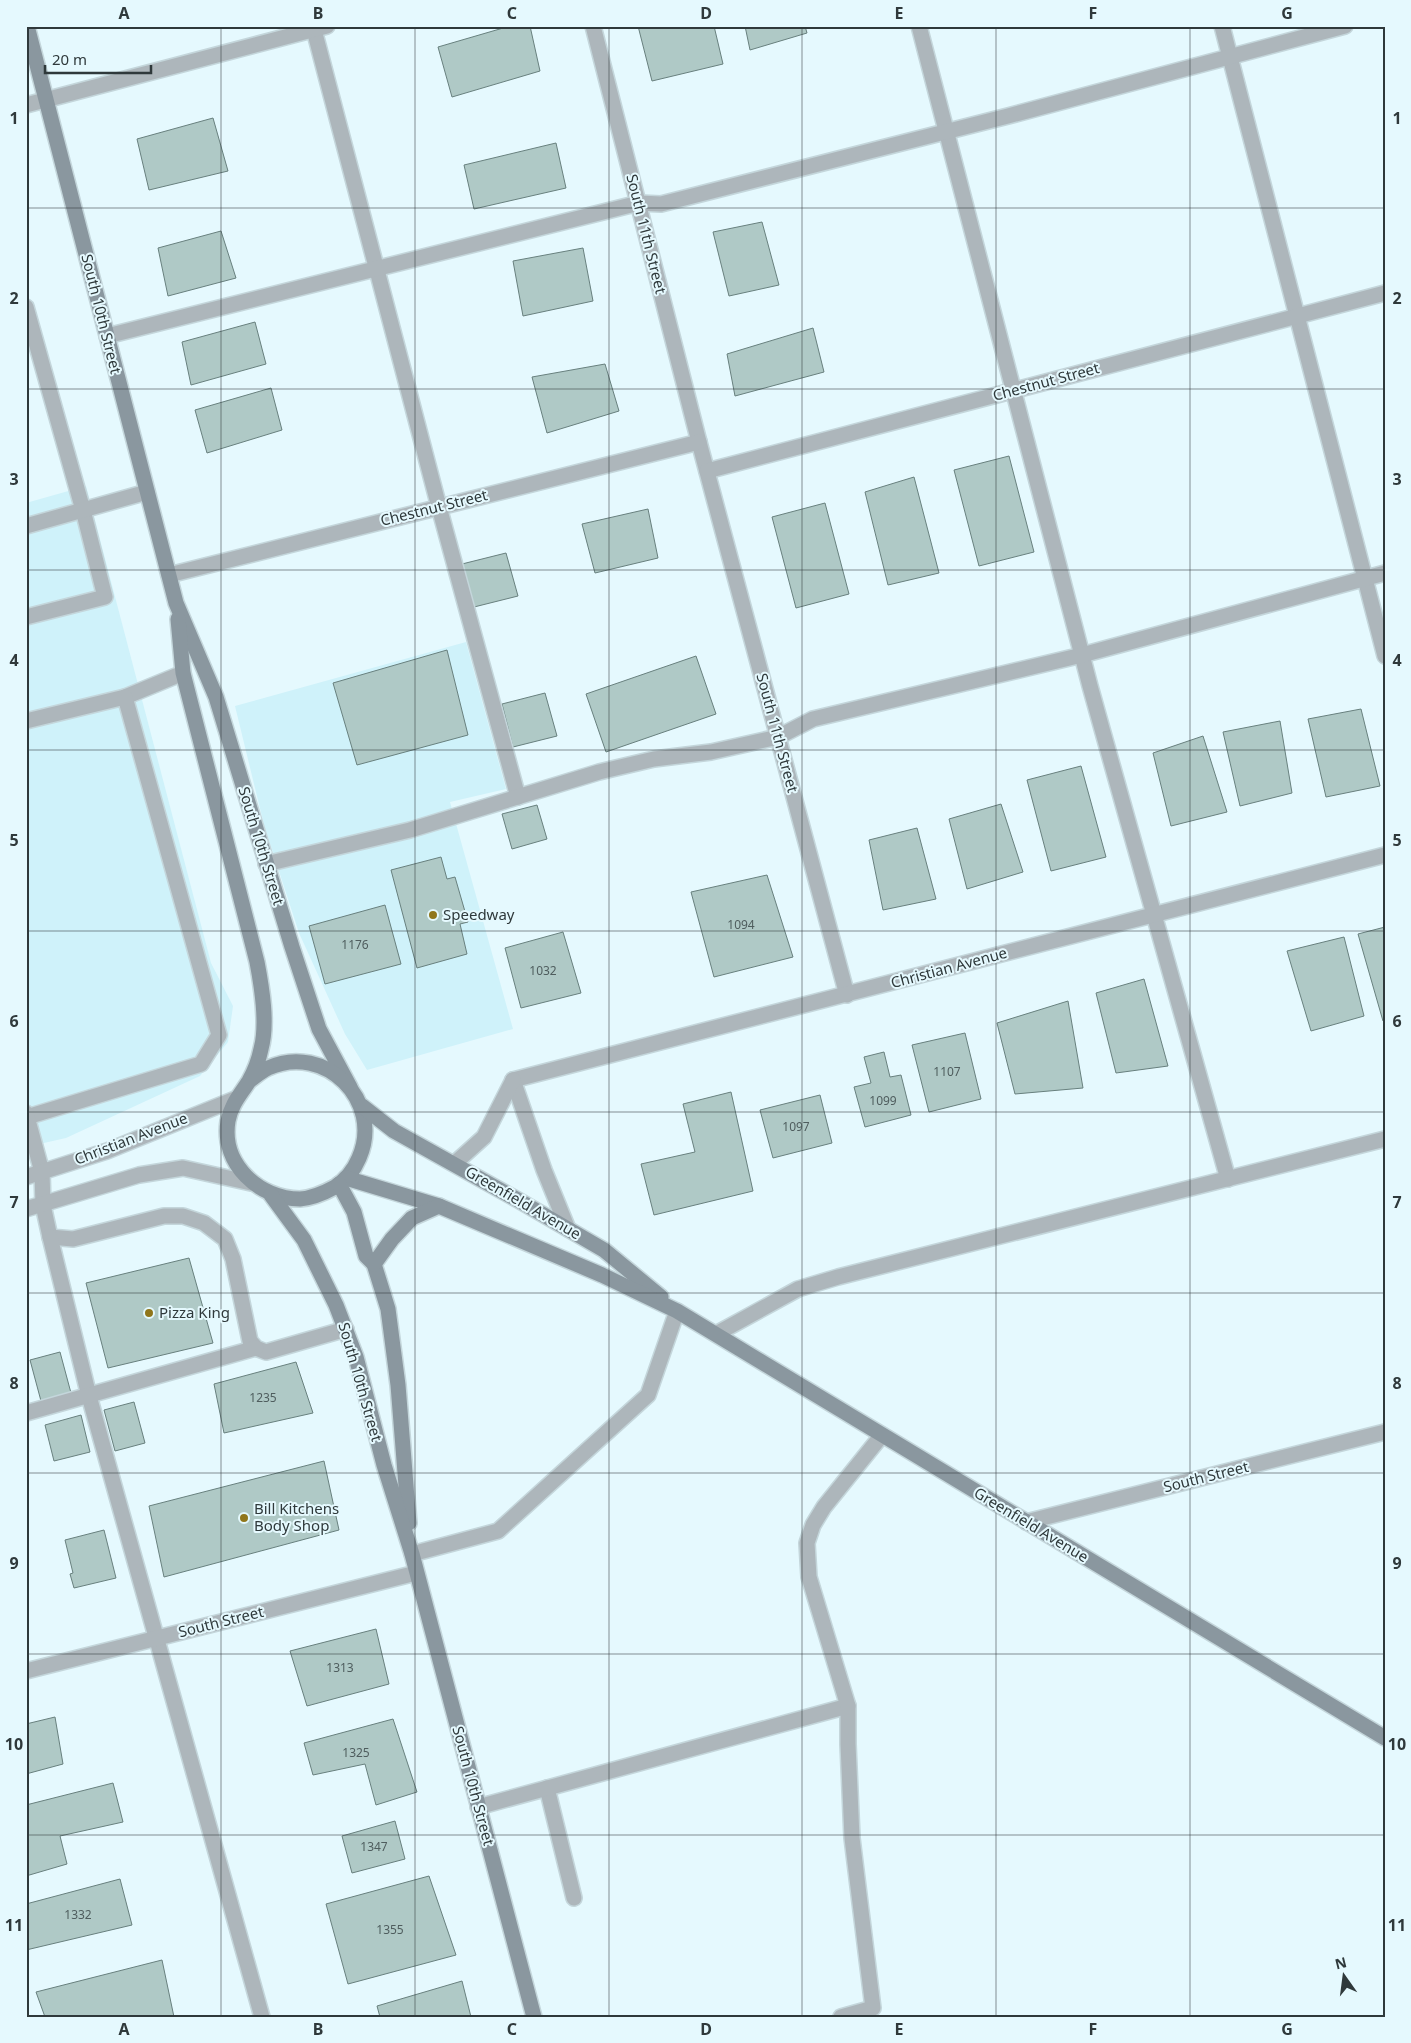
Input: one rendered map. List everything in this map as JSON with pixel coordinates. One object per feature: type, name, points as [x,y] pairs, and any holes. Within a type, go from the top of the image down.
[{"type":"main road","name":"South 10th Street","points":[[27,26],[176,603],[183,672],[258,962],[264,1000],[262,1048],[249,1081]]},
{"type":"main road","name":"South 10th Street","points":[[176,603],[216,697],[266,864],[319,1029],[350,1087]]},
{"type":"main road","points":[[290,1062],[312,1064],[326,1069],[333,1072],[350,1087],[362,1106],[366,1137],[356,1166],[343,1181],[324,1194],[288,1199],[271,1195],[251,1182],[237,1165],[228,1144],[228,1121],[235,1099],[249,1081],[268,1068],[290,1062]]},
{"type":"main road","name":"Greenfield Avenue","points":[[362,1106],[394,1131],[604,1250],[677,1311]]},
{"type":"main road","name":"South 10th Street","points":[[343,1181],[366,1256],[374,1264],[388,1309],[398,1385],[412,1554]]},
{"type":"main road","name":"Greenfield Avenue","points":[[343,1181],[439,1206],[602,1275],[677,1311],[1385,1738]]},
{"type":"main road","name":"South 10th Street","points":[[271,1195],[304,1240],[336,1305],[356,1357],[384,1465],[412,1554],[534,2017]]},
{"type":"main road","points":[[374,1264],[392,1239],[412,1218],[439,1206]]},
{"type":"street","name":"South 11th Street","points":[[593,26],[699,442],[847,995]]},
{"type":"street","points":[[918,26],[947,131],[1012,390],[1082,655],[1228,1179]]},
{"type":"street","points":[[1222,26],[1385,656]]},
{"type":"street","points":[[107,336],[638,203],[661,204],[1346,26]]},
{"type":"street","points":[[26,105],[318,27],[377,268],[439,507],[518,797]]},
{"type":"street","name":"Chestnut Street","points":[[707,471],[1385,293]]},
{"type":"street","points":[[26,307],[84,510],[105,597],[26,617]]},
{"type":"street","name":"Chestnut Street","points":[[169,575],[699,442]]},
{"type":"street","points":[[26,526],[147,492]]},
{"type":"street","points":[[266,864],[410,830],[599,772],[645,761],[711,752],[778,737],[813,720],[1082,655],[1385,573]]},
{"type":"street","points":[[26,721],[125,697],[183,672]]},
{"type":"street","points":[[125,697],[219,1035],[201,1064],[27,1115],[42,1172],[43,1205],[50,1237],[89,1396],[262,2017]]},
{"type":"street","name":"Christian Avenue","points":[[513,1080],[1385,855]]},
{"type":"street","points":[[454,1164],[484,1137],[513,1080]]},
{"type":"street","points":[[513,1080],[544,1170],[568,1229]]},
{"type":"street","name":"Christian Avenue","points":[[26,1176],[107,1150],[235,1099]]},
{"type":"street","points":[[716,1334],[798,1289],[838,1277],[1385,1139]]},
{"type":"street","points":[[26,1209],[139,1175],[183,1168],[251,1182]]},
{"type":"street","points":[[50,1237],[73,1239],[164,1216],[184,1216],[204,1223],[225,1239],[233,1259],[250,1341],[256,1348],[266,1352],[346,1329]]},
{"type":"street","points":[[412,1554],[498,1531],[648,1395],[677,1311]]},
{"type":"street","points":[[26,1413],[256,1348]]},
{"type":"street","name":"South Street","points":[[1026,1522],[1385,1432]]},
{"type":"street","points":[[841,2017],[873,2008],[852,1838],[848,1706],[809,1577],[807,1543],[813,1525],[824,1507],[882,1435]]},
{"type":"street","name":"South Street","points":[[26,1671],[416,1573]]},
{"type":"street","points":[[478,1807],[848,1706]]},
{"type":"street","points":[[547,1788],[574,1898]]},
{"type":"shaded area","points":[[86,486],[211,963],[233,1006],[228,1042],[200,1076],[66,1138],[26,1147],[26,503]]},
{"type":"shaded area","points":[[466,642],[506,789],[450,802],[513,1029],[367,1070],[345,1034],[299,933],[264,825],[235,706]]},
{"type":"building","points":[[510,26],[530,26],[540,71],[452,97],[438,47]]},
{"type":"building","points":[[638,26],[714,26],[723,64],[652,81]]},
{"type":"building","points":[[745,26],[805,26],[807,33],[750,50]]},
{"type":"building","points":[[213,118],[228,171],[149,190],[137,139]]},
{"type":"building","points":[[556,143],[566,188],[474,209],[464,165]]},
{"type":"building","points":[[762,222],[779,285],[729,296],[713,232]]},
{"type":"building","points":[[221,231],[236,278],[168,296],[158,248]]},
{"type":"building","points":[[583,248],[593,301],[523,316],[513,261]]},
{"type":"building","points":[[255,322],[266,364],[191,385],[182,342]]},
{"type":"building","points":[[813,328],[824,372],[735,396],[727,354]]},
{"type":"building","points":[[605,364],[619,411],[547,433],[532,377]]},
{"type":"building","points":[[271,388],[282,430],[207,453],[195,410]]},
{"type":"building","points":[[1009,456],[1034,552],[979,566],[954,470]]},
{"type":"building","points":[[914,477],[939,573],[888,585],[865,492]]},
{"type":"building","points":[[825,503],[849,594],[796,608],[772,517]]},
{"type":"building","points":[[648,509],[658,558],[595,573],[582,524]]},
{"type":"building","points":[[506,553],[518,596],[474,607],[462,564]]},
{"type":"building","points":[[447,650],[468,735],[357,765],[333,683]]},
{"type":"building","points":[[696,656],[716,714],[606,752],[586,694]]},
{"type":"building","points":[[545,693],[557,736],[513,747],[502,704]]},
{"type":"building","points":[[1361,709],[1380,786],[1326,797],[1308,719]]},
{"type":"building","points":[[1280,721],[1292,793],[1240,806],[1223,732]]},
{"type":"building","points":[[1203,736],[1227,812],[1171,826],[1153,753]]},
{"type":"building","points":[[1081,766],[1106,857],[1051,871],[1027,780]]},
{"type":"building","points":[[1001,804],[1023,872],[967,889],[949,819]]},
{"type":"building","points":[[537,805],[547,839],[512,849],[502,814]]},
{"type":"building","points":[[917,828],[936,899],[883,910],[869,840]]},
{"type":"building","points":[[441,857],[447,879],[455,877],[468,922],[460,924],[467,954],[417,968],[391,870]]},
{"type":"building","points":[[767,875],[793,957],[714,977],[691,892]]},
{"type":"building","points":[[385,905],[401,964],[325,984],[309,926]]},
{"type":"building","points":[[1385,927],[1385,1021],[1383,1021],[1358,934]]},
{"type":"building","points":[[563,932],[581,993],[521,1008],[505,948]]},
{"type":"building","points":[[1344,937],[1364,1016],[1311,1031],[1287,951]]},
{"type":"building","points":[[1144,979],[1168,1066],[1116,1073],[1096,993]]},
{"type":"building","points":[[1068,1001],[1083,1088],[1015,1094],[997,1023]]},
{"type":"building","points":[[965,1033],[981,1099],[929,1112],[912,1045]]},
{"type":"building","points":[[884,1052],[890,1077],[901,1075],[911,1115],[865,1127],[854,1087],[871,1083],[864,1057]]},
{"type":"building","points":[[731,1092],[753,1191],[654,1215],[641,1164],[695,1152],[683,1104]]},
{"type":"building","points":[[820,1095],[832,1143],[773,1158],[760,1110]]},
{"type":"building","name":"Pizza King","points":[[189,1258],[213,1343],[108,1368],[86,1283]]},
{"type":"building","points":[[60,1352],[71,1393],[41,1401],[30,1360]]},
{"type":"building","points":[[296,1362],[313,1413],[224,1433],[214,1384]]},
{"type":"building","points":[[134,1402],[145,1443],[115,1451],[104,1410]]},
{"type":"building","points":[[81,1415],[90,1452],[54,1461],[45,1425]]},
{"type":"building","name":"Bill Kitchens Body Shop","points":[[324,1461],[339,1530],[164,1577],[149,1506]]},
{"type":"building","points":[[104,1530],[116,1578],[74,1588],[70,1574],[73,1573],[65,1540]]},
{"type":"building","points":[[376,1629],[389,1684],[307,1706],[290,1651]]},
{"type":"building","points":[[55,1717],[63,1764],[26,1774],[26,1724]]},
{"type":"building","points":[[393,1719],[417,1792],[376,1805],[365,1764],[313,1775],[304,1743]]},
{"type":"building","points":[[113,1783],[123,1822],[60,1836],[67,1864],[26,1876],[26,1805]]},
{"type":"building","points":[[395,1821],[405,1859],[352,1873],[342,1836]]},
{"type":"building","points":[[429,1876],[456,1955],[348,1984],[326,1904]]},
{"type":"building","points":[[120,1879],[132,1925],[26,1950],[26,1904]]},
{"type":"building","points":[[162,1960],[174,2017],[45,2017],[36,1992]]},
{"type":"building","points":[[462,1981],[471,2017],[380,2017],[377,2006]]},
{"type":"place","name":"Speedway","points":[[433,915]]},
{"type":"place","name":"Pizza King","points":[[149,1313]]},
{"type":"place","name":"Bill Kitchens Body Shop","points":[[244,1518]]}]
